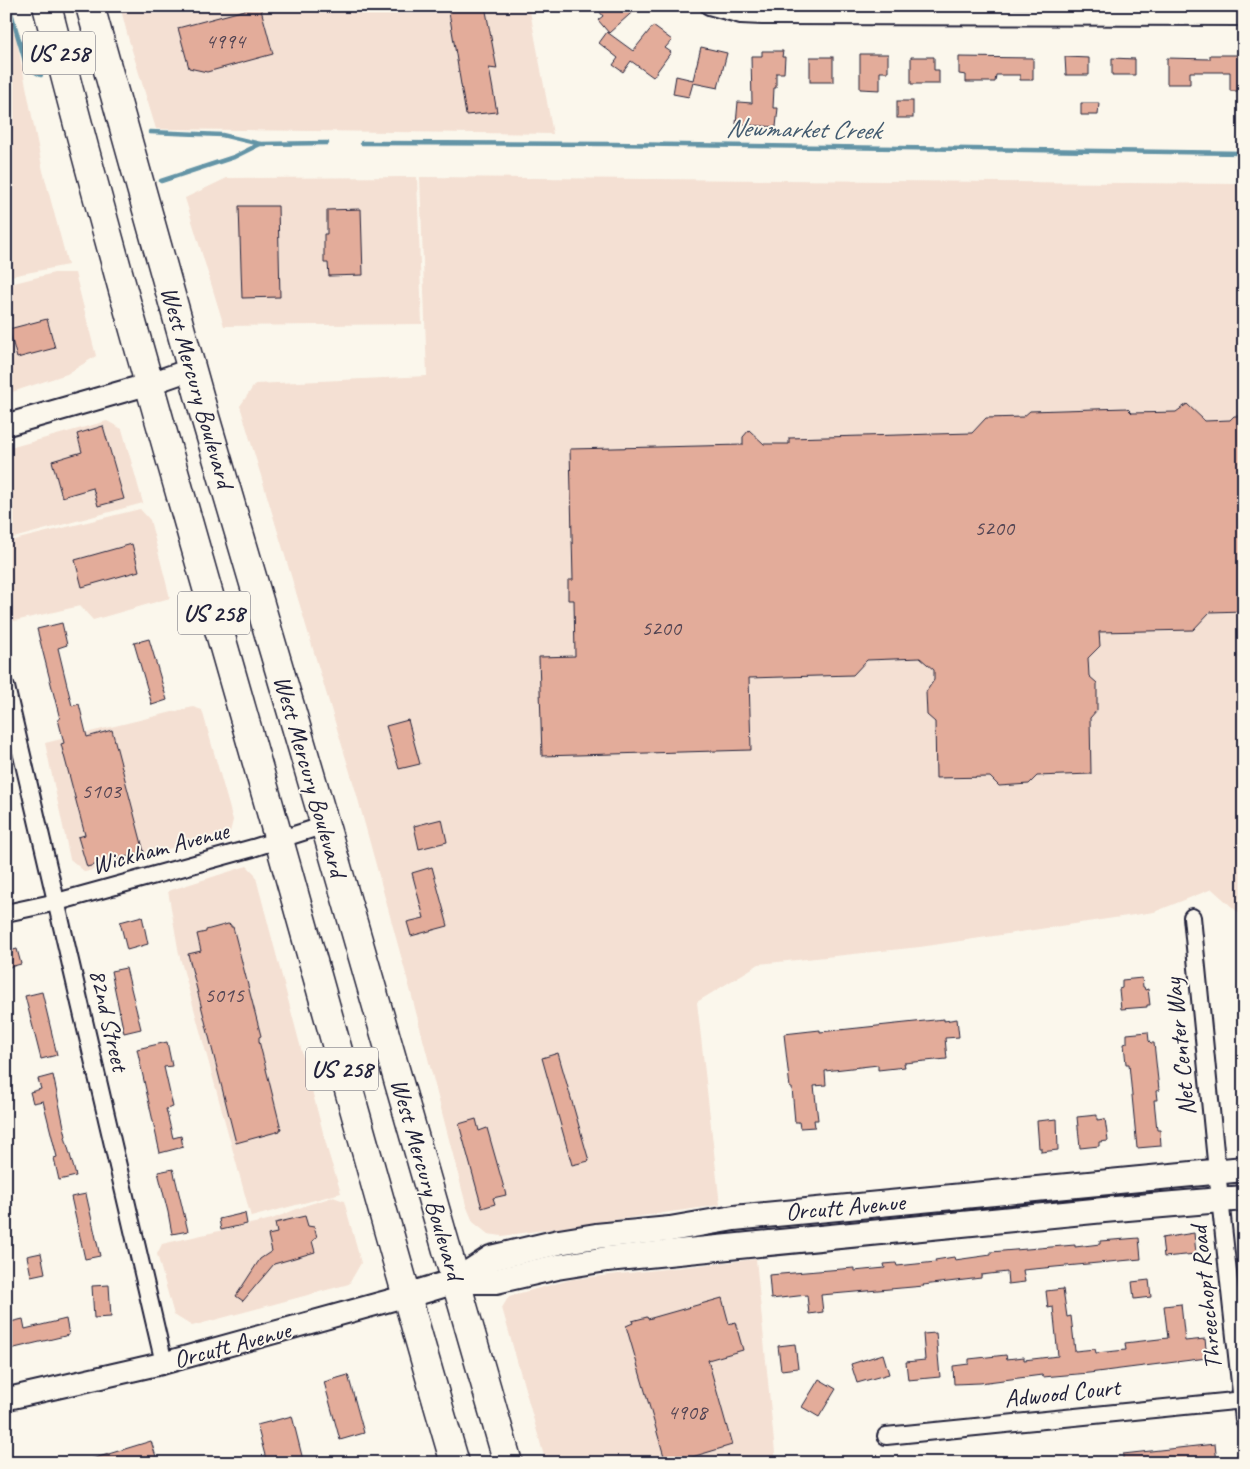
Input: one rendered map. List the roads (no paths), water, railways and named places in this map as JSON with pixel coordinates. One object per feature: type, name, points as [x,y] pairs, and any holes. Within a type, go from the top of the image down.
[{"type":"highway","name":"West Mercury Boulevard","points":[[46,6],[149,384],[406,1296],[455,1463]]},
{"type":"highway","name":"West Mercury Boulevard","points":[[90,6],[192,369],[508,1463]]},
{"type":"main road","name":"Orcutt Avenue","points":[[406,1296],[456,1281],[491,1258],[559,1242],[596,1236],[670,1229],[722,1220],[799,1212],[1244,1169]]},
{"type":"main road","name":"Orcutt Avenue","points":[[456,1281],[496,1281],[557,1266],[607,1259],[1244,1198]]},
{"type":"main road","points":[[730,1247],[729,1241],[736,1234],[787,1224],[799,1212]]},
{"type":"street","points":[[709,6],[741,15],[762,16],[899,11],[1188,12],[1244,18]]},
{"type":"street","points":[[6,425],[149,384],[192,369]]},
{"type":"street","name":"82nd Street","points":[[6,687],[164,1363]]},
{"type":"street","name":"Wickham Avenue","points":[[6,913],[57,902],[279,841],[325,825]]},
{"type":"street","name":"Net Center Way","points":[[1192,917],[1217,1171]]},
{"type":"street","name":"Threechopt Road","points":[[1217,1171],[1244,1420]]},
{"type":"street","name":"Orcutt Avenue","points":[[6,1400],[164,1363],[406,1296]]},
{"type":"street","name":"Adwood Court","points":[[886,1436],[1243,1401]]},
{"type":"waterway","name":"Newmarket Creek","points":[[9,6],[25,61],[32,70],[41,75]]},
{"type":"waterway","name":"Newmarket Creek","points":[[150,132],[222,135],[260,144]]},
{"type":"waterway","points":[[161,181],[234,157],[260,144],[327,143]]},
{"type":"waterway","name":"Newmarket Creek","points":[[362,143],[612,144],[1244,153]]}]
